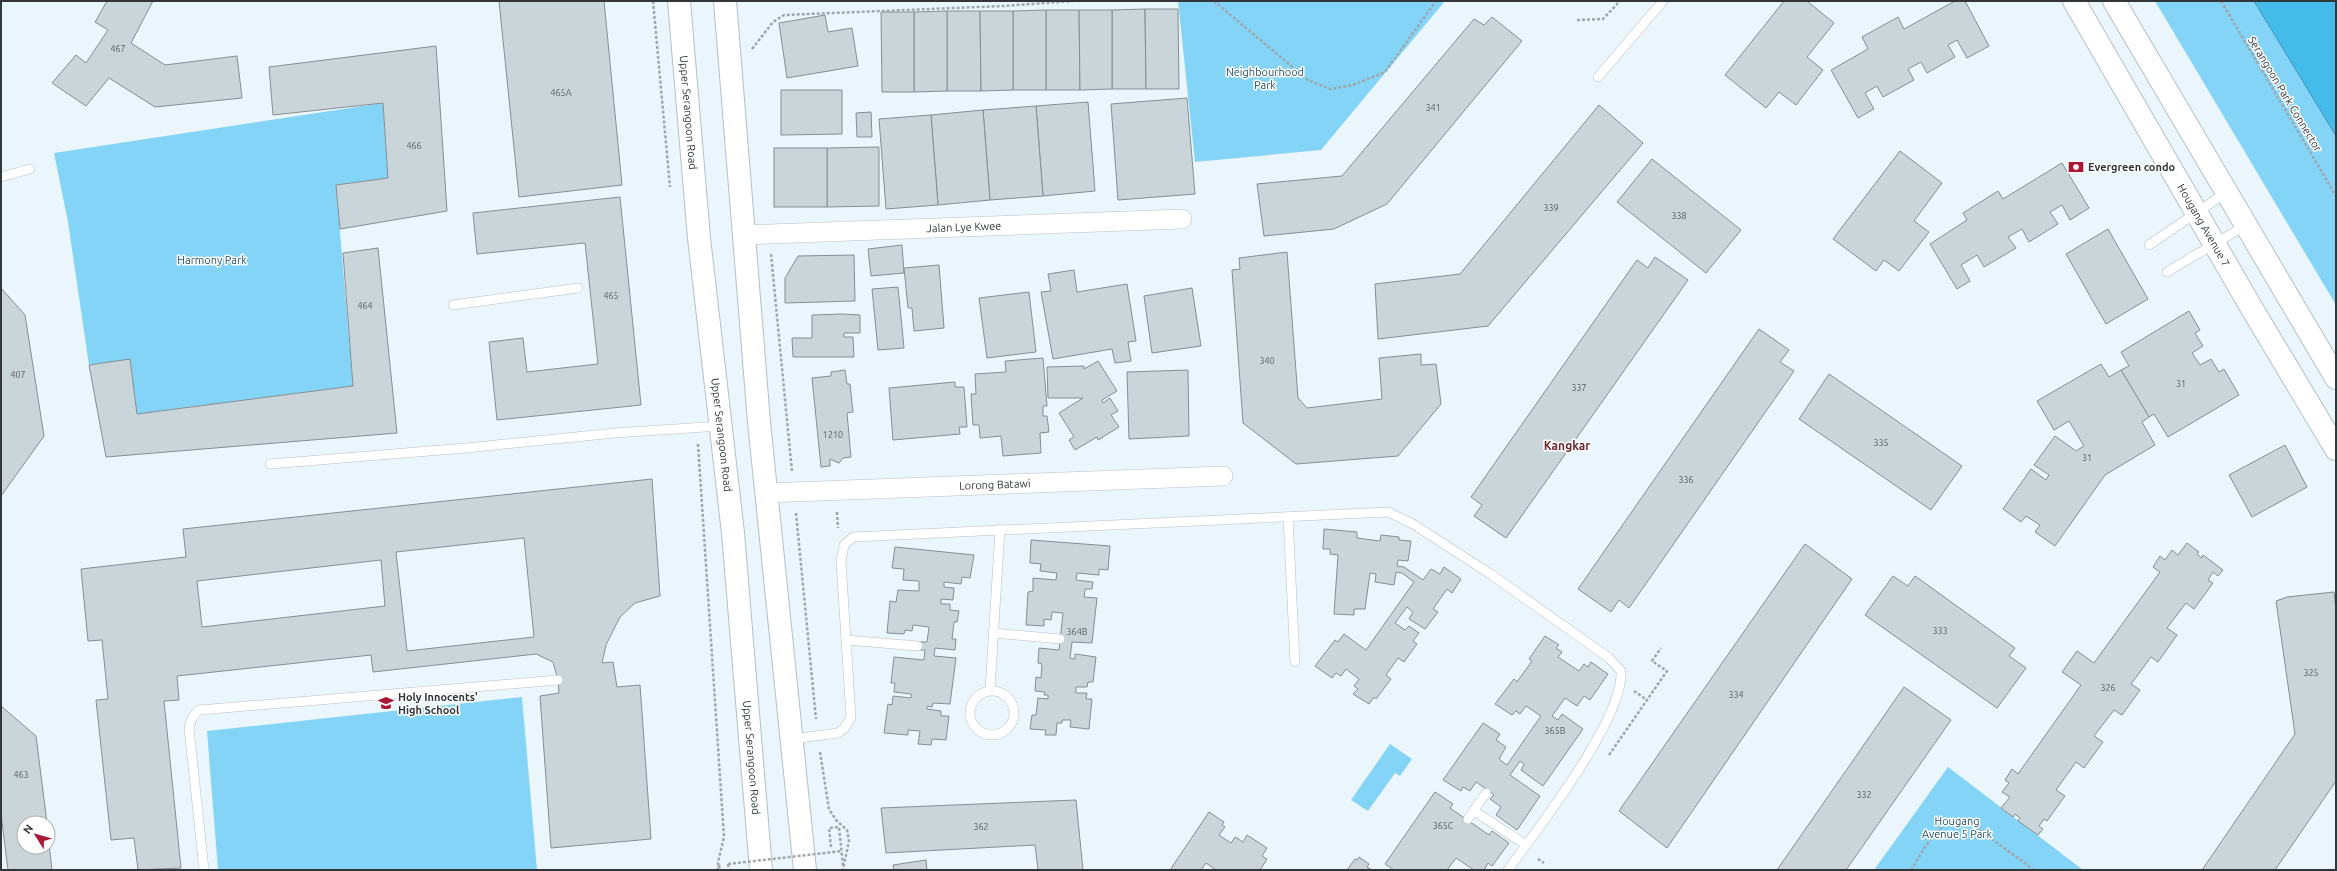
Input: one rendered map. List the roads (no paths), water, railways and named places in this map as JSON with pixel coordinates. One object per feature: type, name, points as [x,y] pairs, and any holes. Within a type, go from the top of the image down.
[{"type":"main road","name":"Upper Serangoon Road","points":[[679,1],[699,238],[733,533],[762,870]]},
{"type":"main road","points":[[725,1],[766,493],[805,870]]},
{"type":"main road","name":"Hougang Avenue 7","points":[[2074,1],[2336,449]]},
{"type":"main road","points":[[2114,1],[2336,378]]},
{"type":"street","points":[[725,1],[734,1]]},
{"type":"street","name":"Jalan Lye Kwee","points":[[744,235],[1182,219]]},
{"type":"street","name":"Lorong Batawi","points":[[766,493],[1223,476]]},
{"type":"lane","points":[[1598,77],[1663,1]]},
{"type":"lane","points":[[1,177],[30,169]]},
{"type":"lane","points":[[2149,245],[2227,192]]},
{"type":"lane","points":[[2167,272],[2246,225]]},
{"type":"lane","points":[[453,305],[578,288]]},
{"type":"lane","points":[[270,464],[466,448],[615,433],[720,426]]},
{"type":"lane","points":[[791,739],[838,733],[844,729],[851,717],[842,562],[844,545],[853,537],[1388,512],[1402,517],[1492,575],[1609,658],[1621,671],[1622,683],[1611,710],[1593,745],[1508,870]]},
{"type":"lane","points":[[1288,517],[1295,662]]},
{"type":"lane","points":[[990,690],[1000,529]]},
{"type":"lane","points":[[993,633],[1060,639]]},
{"type":"lane","points":[[846,640],[918,646]]},
{"type":"lane","points":[[204,870],[188,728],[192,718],[200,710],[558,680]]},
{"type":"lane","points":[[990,690],[1005,694],[1013,706],[1014,714],[1008,728],[994,735],[980,732],[970,721],[969,714],[972,701],[977,695],[990,690]]},
{"type":"lane","points":[[1468,819],[1486,793]]},
{"type":"lane","points":[[1474,811],[1526,845]]},
{"type":"place","name":"Evergreen condo","points":[[2076,167]]},
{"type":"place","name":"Holy Innocents' High School","points":[[386,703]]},
{"type":"district","name":"Kangkar","points":[[1567,445]]},
{"type":"park label","name":"Neighbourhood Park","points":[[1265,78]]},
{"type":"park label","name":"Harmony Park","points":[[212,260]]},
{"type":"park label","name":"Hougang Avenue 5 Park","points":[[1957,827]]}]
